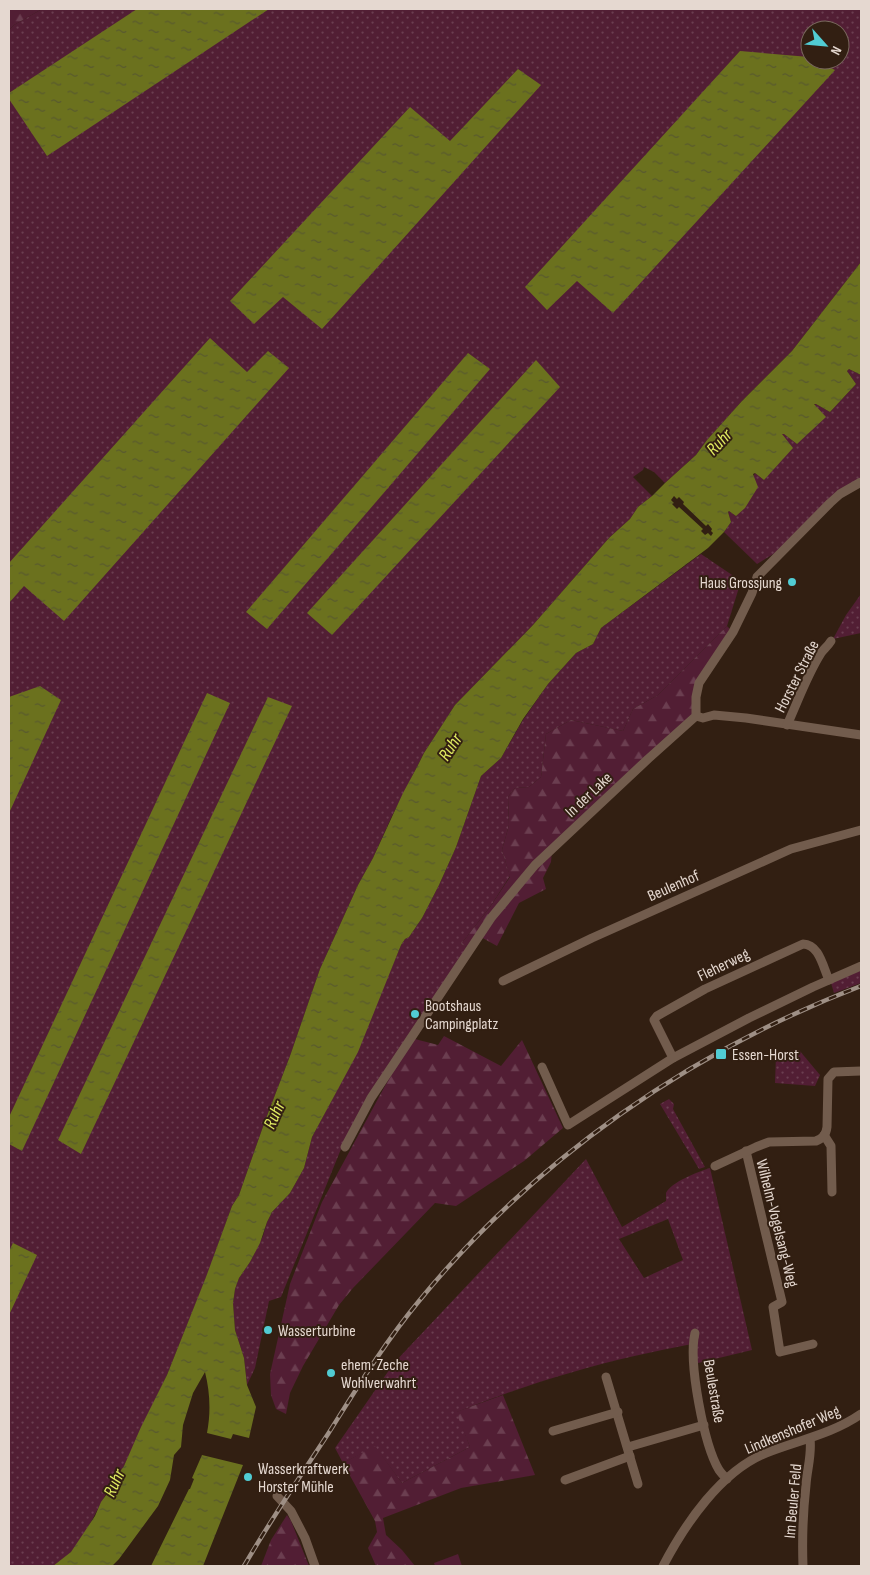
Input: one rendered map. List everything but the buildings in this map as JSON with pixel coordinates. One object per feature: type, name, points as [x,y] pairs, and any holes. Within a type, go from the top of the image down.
[{"type":"street","points":[[696,712],[699,683],[734,632],[758,578],[830,503],[840,494],[861,482]]},
{"type":"street","name":"Horster Straße","points":[[787,725],[822,651],[827,648],[830,641]]},
{"type":"street","name":"Horster Straße","points":[[696,712],[703,718],[714,716],[861,735]]},
{"type":"street","name":"In der Lake","points":[[345,1147],[371,1098],[490,918],[535,865],[696,712]]},
{"type":"street","name":"Beulenhof","points":[[503,981],[592,938],[791,849],[861,830]]},
{"type":"street","name":"Fleherweg","points":[[672,1058],[655,1025],[655,1019],[705,989],[803,944],[816,950],[829,980]]},
{"type":"street","points":[[542,1067],[568,1125],[672,1058],[749,1018],[858,968]]},
{"type":"street","points":[[715,1166],[769,1142],[816,1140],[824,1135],[827,1127],[828,1079],[834,1072],[861,1071]]},
{"type":"street","points":[[824,1135],[831,1146],[832,1192]]},
{"type":"street","name":"Wilhelm-Vogelsang-Weg","points":[[746,1151],[782,1302],[772,1307],[780,1352],[813,1344]]},
{"type":"street","name":"Beulestraße","points":[[695,1333],[693,1344],[694,1364],[704,1425],[715,1460],[720,1471],[727,1479]]},
{"type":"street","points":[[606,1377],[638,1484]]},
{"type":"street","points":[[553,1431],[618,1412]]},
{"type":"street","name":"Lindkenshofer Weg","points":[[663,1566],[679,1537],[693,1518],[727,1479],[750,1461],[766,1453],[810,1439],[839,1427],[861,1414]]},
{"type":"street","points":[[565,1480],[629,1452],[704,1425]]},
{"type":"street","name":"Im Beuler Feld","points":[[803,1566],[802,1527],[806,1481],[812,1452],[810,1439]]},
{"type":"street","points":[[277,1496],[291,1511],[305,1538],[315,1566]]},
{"type":"green space","points":[[9,9],[42,9],[14,25],[9,30]]},
{"type":"green space","points":[[42,9],[861,9],[861,262],[792,351],[742,401],[696,455],[665,483],[654,472],[644,467],[643,470],[633,477],[652,496],[638,507],[630,519],[609,538],[533,625],[455,705],[424,753],[358,885],[320,969],[239,1195],[232,1206],[206,1278],[167,1375],[124,1466],[86,1531],[70,1553],[53,1566],[9,1566],[9,30],[14,25]]},
{"type":"green space","points":[[849,369],[861,375],[861,480],[783,548],[757,564],[724,532],[731,522],[728,512],[736,516],[755,473],[764,480],[783,433],[797,444],[814,405],[816,404],[830,412],[856,384],[847,371]]},
{"type":"green space","points":[[701,554],[741,581],[727,626],[658,695],[633,709],[623,731],[571,720],[546,734],[541,777],[529,787],[515,788],[508,797],[509,825],[502,850],[510,876],[490,907],[461,944],[469,948],[370,1097],[341,1149],[281,1297],[269,1301],[255,1368],[247,1385],[244,1358],[235,1330],[233,1303],[239,1278],[250,1262],[263,1236],[272,1212],[290,1193],[304,1168],[312,1137],[353,1060],[401,945],[422,918],[439,885],[456,847],[481,776],[501,758],[523,720],[548,684],[576,653],[593,644],[601,628]]},
{"type":"green space","points":[[861,594],[861,633],[833,639],[846,615]]},
{"type":"green space","points":[[727,626],[732,631],[698,683],[695,716],[552,850],[551,862],[543,878],[546,889],[519,903],[497,946],[479,936],[469,948],[461,944],[490,907],[510,877],[502,850],[509,825],[508,797],[515,788],[529,787],[541,777],[546,734],[571,720],[623,731],[633,709],[658,695]]},
{"type":"green space","points":[[861,970],[861,983],[834,993],[831,983]]},
{"type":"green space","points":[[444,1036],[501,1066],[522,1040],[563,1128],[524,1161],[456,1206],[435,1203],[339,1305],[303,1366],[290,1393],[286,1414],[276,1409],[271,1395],[270,1374],[290,1284],[322,1202],[411,1038],[438,1045]]},
{"type":"green space","points":[[799,1050],[820,1075],[815,1086],[775,1083],[776,1055],[786,1051]]},
{"type":"green space","points":[[669,1099],[674,1104],[673,1109],[705,1167],[699,1169],[660,1104]]},
{"type":"green space","points":[[586,1159],[622,1227],[666,1201],[666,1193],[673,1185],[710,1168],[752,1350],[694,1364],[692,1344],[632,1356],[588,1368],[471,1406],[457,1412],[470,1447],[402,1483],[375,1447],[343,1463],[335,1448],[394,1363]],"holes":[[[668,1219],[683,1260],[644,1278],[619,1239]]]},
{"type":"green space","points":[[503,1395],[535,1475],[461,1488],[383,1518],[386,1535],[415,1566],[376,1566],[368,1548],[377,1532],[375,1521],[343,1463],[375,1446],[402,1483],[470,1447],[456,1412]]},
{"type":"green space","points":[[287,1515],[309,1566],[261,1566],[271,1540]]},
{"type":"green space","points":[[458,1554],[462,1566],[435,1566],[434,1563]]},
{"type":"water","points":[[137,9],[269,9],[47,156],[9,99],[9,93]]},
{"type":"water","points":[[740,51],[800,56],[800,70],[835,70],[613,313],[577,281],[547,310],[525,287]]},
{"type":"water","points":[[518,69],[541,85],[322,329],[283,297],[254,324],[230,301],[410,107],[450,141]]},
{"type":"water","name":"Ruhr","points":[[861,262],[861,375],[849,369],[847,371],[856,384],[830,412],[814,404],[826,417],[797,444],[782,434],[793,448],[764,480],[755,473],[753,474],[758,487],[745,508],[736,516],[728,512],[731,522],[724,532],[708,548],[601,628],[593,644],[576,653],[548,684],[523,719],[501,758],[481,776],[456,847],[439,885],[422,918],[401,945],[358,1052],[312,1137],[304,1168],[290,1193],[272,1212],[260,1243],[239,1278],[235,1289],[233,1303],[235,1330],[244,1358],[247,1385],[256,1407],[249,1438],[233,1434],[231,1439],[207,1433],[209,1402],[205,1372],[193,1393],[183,1425],[181,1447],[174,1455],[170,1480],[158,1506],[119,1559],[112,1566],[53,1566],[71,1552],[95,1516],[101,1502],[124,1466],[167,1375],[232,1206],[239,1195],[320,969],[358,885],[424,753],[455,705],[533,625],[609,538],[630,519],[638,507],[696,455],[742,401],[792,351]]},
{"type":"water","points":[[210,338],[247,372],[268,351],[289,368],[64,621],[24,586],[9,603],[9,563]]},
{"type":"water","points":[[468,353],[490,369],[267,629],[246,612]]},
{"type":"water","points":[[536,360],[560,387],[332,635],[307,613]]},
{"type":"water","points":[[40,686],[61,700],[9,813],[9,697]]},
{"type":"water","points":[[207,693],[230,703],[22,1151],[9,1144],[9,1117]]},
{"type":"water","points":[[268,697],[292,706],[81,1154],[58,1140]]},
{"type":"water","points":[[13,1243],[37,1255],[9,1315],[9,1251]]},
{"type":"water","points":[[202,1455],[243,1465],[203,1566],[151,1566],[190,1489],[194,1479],[192,1478]]},
{"type":"pier","points":[[674,496],[677,499],[679,497],[684,502],[683,504],[706,526],[708,524],[713,533],[711,536],[708,533],[705,535],[701,531],[703,529],[679,507],[677,509],[672,504],[674,503],[671,500]]},
{"type":"railway","points":[[244,1566],[395,1333],[419,1301],[464,1249],[513,1201],[565,1156],[620,1115],[677,1077],[737,1043],[798,1012],[861,986]]},
{"type":"place","name":"Haus Grossjung","points":[[792,582]]},
{"type":"place","name":"Bootshaus Campingplatz","points":[[415,1014]]},
{"type":"place","name":"Essen-Horst","points":[[721,1054]]},
{"type":"place","name":"Wasserturbine","points":[[268,1330]]},
{"type":"place","name":"ehem. Zeche Wohlverwahrt","points":[[331,1373]]},
{"type":"place","name":"Wasserkraftwerk Horster Mühle","points":[[248,1477]]}]
